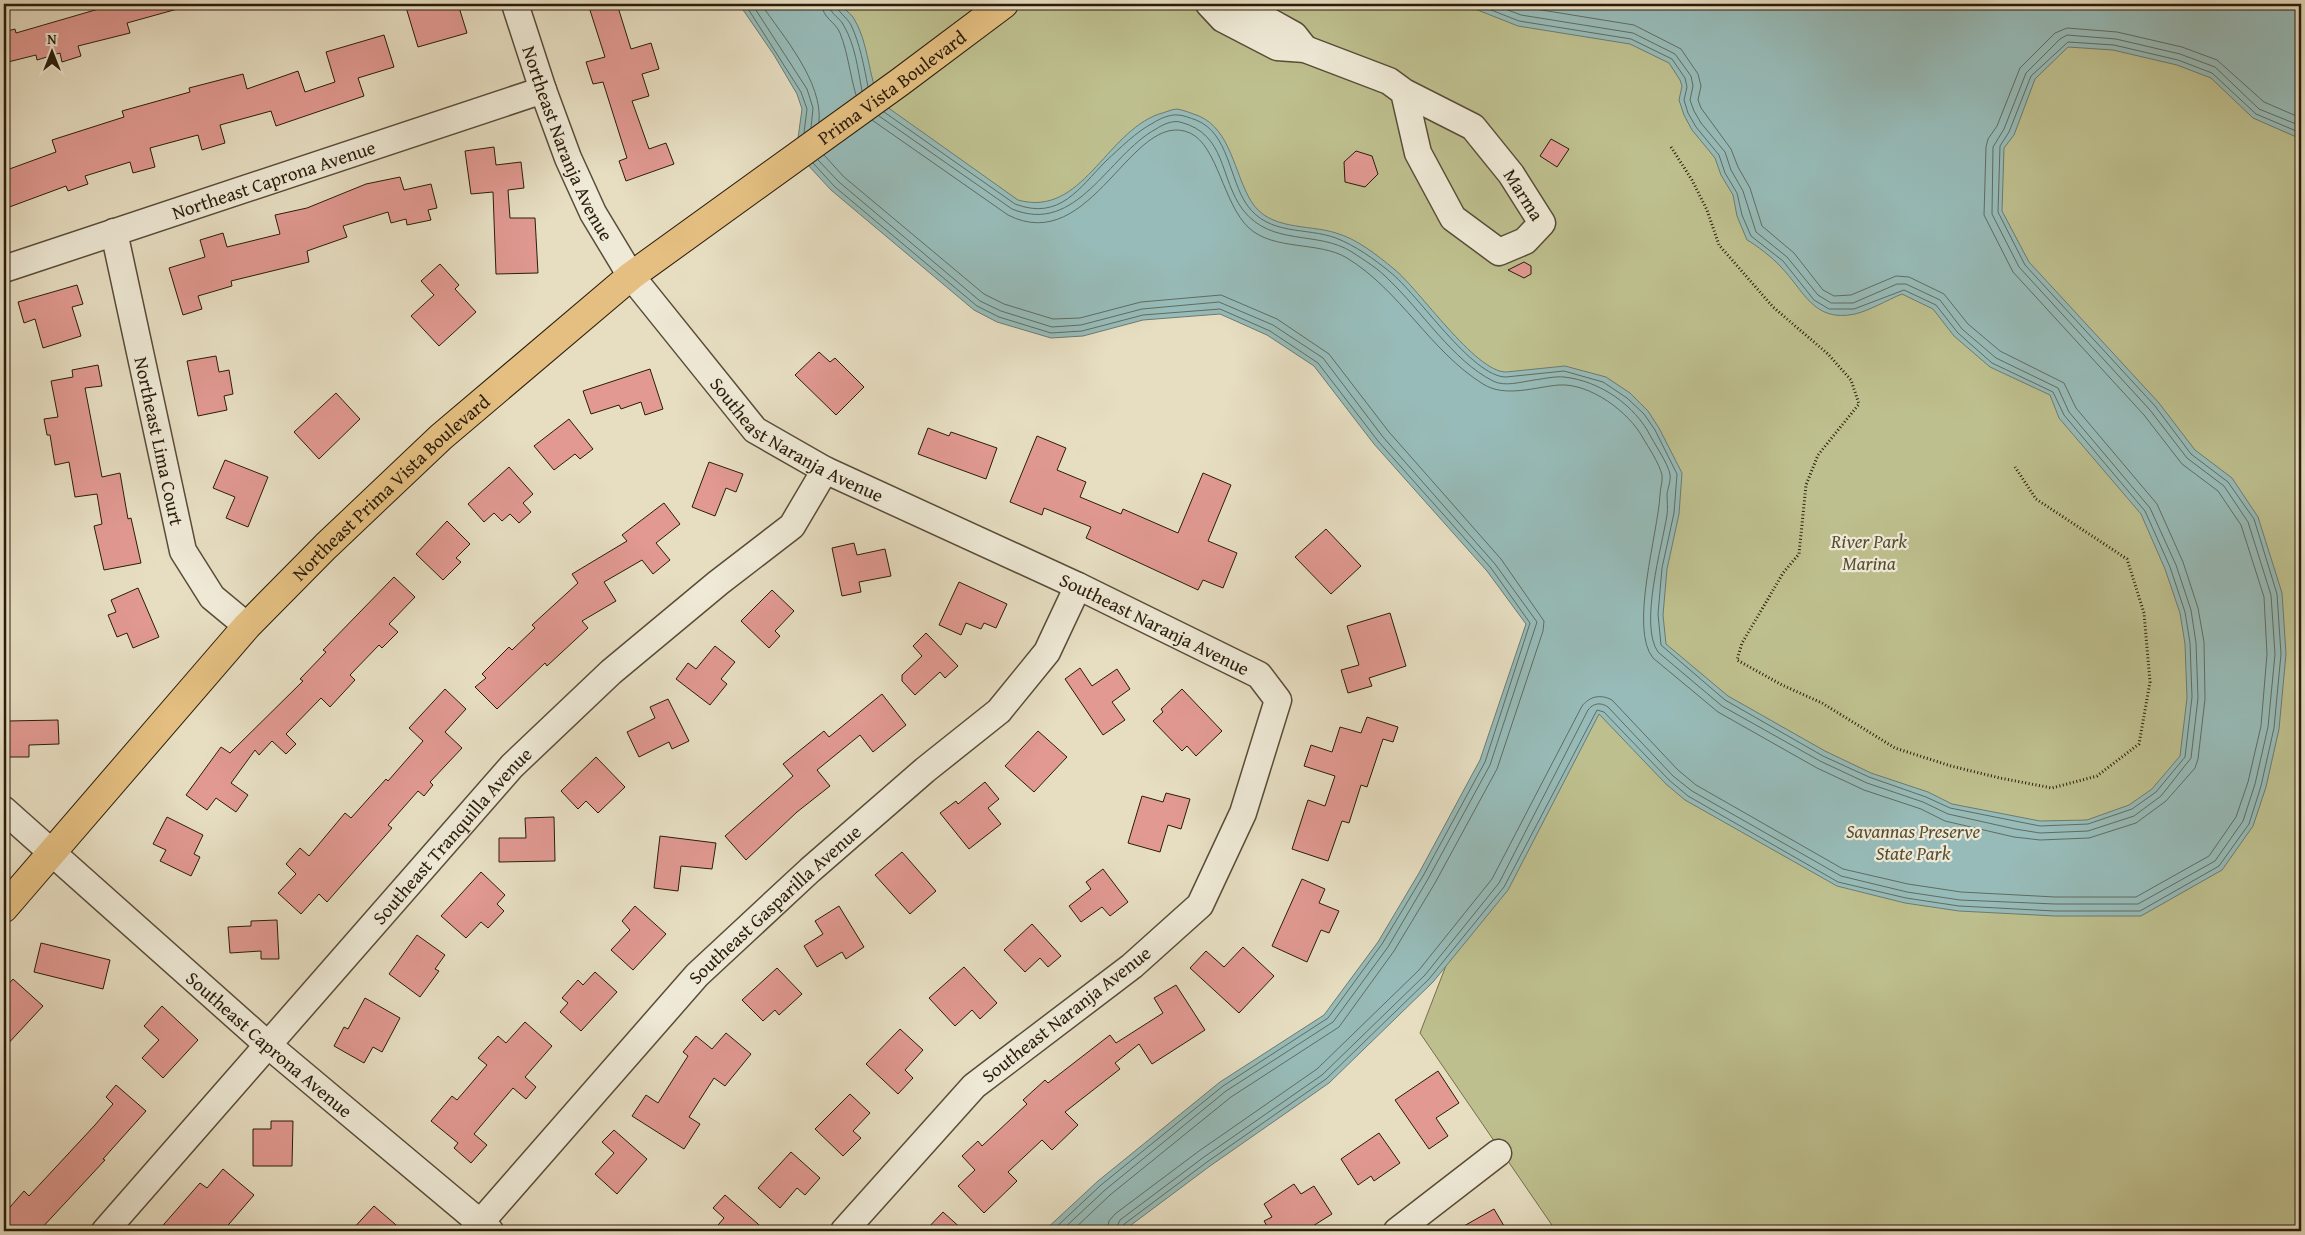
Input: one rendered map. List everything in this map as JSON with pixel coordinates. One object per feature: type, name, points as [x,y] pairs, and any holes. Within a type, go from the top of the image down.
[{"type":"main road","name":"Prima Vista Boulevard","points":[[777,169],[900,82],[1004,4]]},
{"type":"main road","name":"Northeast Prima Vista Boulevard","points":[[4,908],[247,626],[326,546],[441,437],[631,276],[777,169]]},
{"type":"street","name":"Northeast Naranja Avenue","points":[[515,4],[543,90],[568,158],[593,213],[631,276]]},
{"type":"street","name":"Marma","points":[[1209,4],[1223,19],[1277,47],[1305,49],[1389,81],[1404,92],[1473,127],[1511,174],[1542,224],[1525,241],[1499,252],[1453,218],[1418,153],[1404,92]]},
{"type":"street","name":"Marma","points":[[1238,4],[1294,34],[1305,49]]},
{"type":"street","name":"Northeast Caprona Avenue","points":[[4,269],[543,90]]},
{"type":"street","name":"Northeast Lima Court","points":[[114,232],[183,551],[212,597],[247,626]]},
{"type":"street","name":"Southeast Naranja Avenue","points":[[631,276],[755,430],[825,470],[1078,586],[1259,675],[1278,700],[1244,813],[1200,905],[1132,966],[974,1086],[844,1231]]},
{"type":"street","name":"Southeast Tranquilla Avenue","points":[[105,1231],[512,766],[612,672],[718,583],[792,526],[825,470]]},
{"type":"street","name":"Southeast Gasparilla Avenue","points":[[481,1229],[697,975],[810,870],[926,770],[999,711],[1047,652],[1078,586]]},
{"type":"street","points":[[4,810],[52,853]]},
{"type":"street","name":"Southeast Caprona Avenue","points":[[52,853],[268,1045],[481,1229]]},
{"type":"street","points":[[1398,1231],[1498,1153]]},
{"type":"path","points":[[1671,147],[1692,180],[1719,245],[1773,307],[1828,354],[1851,380],[1858,404],[1818,455],[1806,485],[1799,554],[1783,573],[1742,643],[1737,660],[1782,685],[1822,703],[1895,748],[1951,766],[2052,788],[2097,776],[2139,744],[2150,682],[2144,613],[2127,559],[2036,499],[2015,467]]},
{"type":"green space","name":"Savannas Preserve State Park","points":[[786,4],[2301,4],[2301,1231],[1556,1231],[1420,1033],[1499,828],[1598,586],[1351,309],[879,177]]},
{"type":"water","points":[[739,4],[838,4],[853,17],[858,27],[880,102],[1018,200],[1040,202],[1059,197],[1076,186],[1123,138],[1140,124],[1159,114],[1177,109],[1199,116],[1218,131],[1225,142],[1245,190],[1259,211],[1278,222],[1336,233],[1352,239],[1366,248],[1405,279],[1448,328],[1479,359],[1493,368],[1506,372],[1565,366],[1606,377],[1630,393],[1648,411],[1682,473],[1679,514],[1667,569],[1663,615],[1666,644],[1728,696],[1825,751],[1871,773],[1928,792],[1952,804],[2040,821],[2087,820],[2129,805],[2152,789],[2180,756],[2187,698],[2185,644],[2180,613],[2165,569],[2141,514],[2059,418],[2050,395],[1990,367],[1954,336],[1933,309],[1902,294],[1861,312],[1841,316],[1829,314],[1811,302],[1777,263],[1747,240],[1737,216],[1733,195],[1721,175],[1715,158],[1692,130],[1684,115],[1679,100],[1682,86],[1669,63],[1630,44],[1518,26],[1475,9],[1468,4],[2301,4],[2301,139],[2253,118],[2211,78],[2177,65],[2113,50],[2068,47],[2035,79],[2014,135],[2004,148],[2002,211],[2029,262],[2159,403],[2195,450],[2232,478],[2258,517],[2282,593],[2286,654],[2279,729],[2266,787],[2253,826],[2222,870],[2141,916],[2055,916],[1959,911],[1905,903],[1837,886],[1685,800],[1666,784],[1599,714],[1508,890],[1433,982],[1329,1083],[1210,1166],[1123,1231],[1044,1231],[1098,1181],[1220,1082],[1324,1015],[1378,942],[1419,873],[1480,760],[1526,624],[1487,571],[1374,444],[1314,366],[1267,335],[1220,314],[1143,320],[1083,336],[1051,338],[997,322],[974,310],[831,190],[807,164],[798,138],[802,109],[797,94],[774,55]]},
{"type":"building","points":[[101,4],[180,4],[181,8],[127,23],[130,33],[78,46],[81,56],[62,62],[60,53],[37,60],[36,55],[4,63],[4,32],[15,29],[16,33],[102,8]]},
{"type":"building","points":[[405,4],[458,4],[467,33],[418,47]]},
{"type":"building","points":[[588,4],[617,4],[631,49],[651,43],[659,69],[642,74],[649,96],[632,101],[649,149],[666,143],[674,164],[626,181],[619,161],[627,158],[603,82],[593,84],[586,62],[605,57]]},
{"type":"building","points":[[384,35],[394,67],[358,78],[364,96],[276,126],[271,111],[220,125],[225,143],[202,150],[198,135],[150,148],[155,167],[133,173],[130,162],[85,176],[88,184],[68,191],[66,186],[4,209],[4,171],[56,152],[52,140],[124,117],[122,111],[190,92],[189,88],[243,74],[247,89],[298,71],[305,92],[335,82],[326,52]]},
{"type":"building","points":[[1551,139],[1569,149],[1557,167],[1540,156]]},
{"type":"building","points":[[494,147],[496,165],[521,162],[524,188],[508,190],[510,218],[535,218],[538,273],[496,274],[493,192],[471,194],[465,151]]},
{"type":"building","points":[[1356,151],[1372,156],[1378,174],[1365,187],[1345,182],[1344,162]]},
{"type":"building","points":[[400,177],[404,190],[431,184],[437,208],[428,210],[431,220],[407,225],[406,219],[391,223],[388,212],[343,226],[347,237],[307,251],[309,262],[231,281],[232,286],[198,296],[202,309],[183,315],[169,268],[205,257],[200,240],[223,233],[227,247],[280,234],[275,215],[307,208],[366,184]]},
{"type":"building","points":[[1524,262],[1531,266],[1531,274],[1524,278],[1508,270]]},
{"type":"building","points":[[440,264],[459,285],[455,289],[476,312],[439,346],[411,316],[434,295],[421,281]]},
{"type":"building","points":[[77,285],[83,304],[72,307],[81,336],[43,348],[35,319],[24,323],[18,302]]},
{"type":"building","points":[[819,352],[830,362],[835,358],[864,387],[836,415],[795,375]]},
{"type":"building","points":[[216,356],[219,372],[229,370],[233,394],[224,396],[227,410],[198,416],[187,361]]},
{"type":"building","points":[[98,365],[102,386],[85,388],[102,477],[120,473],[128,519],[131,518],[141,563],[104,570],[94,526],[102,524],[97,494],[75,497],[69,462],[55,465],[50,435],[47,435],[44,419],[58,417],[51,381],[73,377],[72,370]]},
{"type":"building","points":[[650,369],[663,409],[645,415],[641,402],[621,409],[619,405],[591,414],[583,391]]},
{"type":"building","points":[[336,393],[360,419],[319,459],[294,432]]},
{"type":"building","points":[[569,419],[593,449],[580,459],[575,454],[554,470],[534,446]]},
{"type":"building","points":[[928,428],[949,436],[951,432],[997,448],[986,479],[918,454]]},
{"type":"building","points":[[1037,436],[1066,448],[1057,470],[1086,482],[1080,497],[1121,514],[1123,509],[1178,533],[1203,473],[1231,485],[1208,541],[1237,553],[1223,588],[1203,580],[1198,590],[1086,538],[1091,527],[1044,508],[1042,515],[1010,502]]},
{"type":"building","points":[[225,460],[268,477],[248,527],[226,518],[235,497],[213,488]]},
{"type":"building","points":[[709,462],[743,474],[736,492],[726,488],[715,516],[692,507]]},
{"type":"building","points":[[509,467],[533,494],[523,503],[531,512],[519,523],[510,514],[502,521],[494,513],[484,522],[468,504]]},
{"type":"building","points":[[664,503],[680,524],[656,543],[670,560],[653,574],[642,560],[604,582],[616,601],[582,621],[588,628],[547,666],[545,663],[497,709],[475,687],[486,678],[482,674],[509,647],[512,650],[535,628],[532,625],[578,583],[572,574],[627,541],[622,535]]},
{"type":"building","points":[[447,521],[470,544],[456,558],[461,562],[443,580],[416,554]]},
{"type":"building","points":[[1326,529],[1361,566],[1331,594],[1295,557]]},
{"type":"building","points":[[854,543],[857,555],[885,549],[891,576],[859,582],[861,592],[842,596],[832,548]]},
{"type":"building","points":[[394,577],[415,597],[389,624],[398,632],[382,648],[379,645],[350,675],[355,680],[330,707],[321,698],[286,734],[296,744],[286,754],[272,741],[259,755],[255,750],[231,783],[248,795],[236,812],[216,798],[207,810],[186,795],[221,747],[230,753],[303,681],[300,679],[326,652],[323,650]]},
{"type":"building","points":[[959,582],[1007,604],[996,628],[984,623],[981,629],[966,623],[961,635],[939,625]]},
{"type":"building","points":[[138,588],[159,637],[133,648],[127,633],[117,637],[108,615],[116,612],[111,600]]},
{"type":"building","points":[[772,590],[794,611],[775,631],[780,636],[769,648],[741,621]]},
{"type":"building","points":[[1390,613],[1406,666],[1369,678],[1372,686],[1348,693],[1341,670],[1359,665],[1347,626]]},
{"type":"building","points":[[926,633],[958,666],[945,678],[940,672],[915,695],[902,681],[902,675],[922,656],[913,646]]},
{"type":"building","points":[[715,646],[735,662],[721,679],[727,684],[710,705],[676,679],[688,663],[696,669]]},
{"type":"building","points":[[1080,668],[1092,686],[1117,669],[1130,689],[1112,702],[1125,720],[1103,735],[1065,679]]},
{"type":"building","points":[[445,689],[466,709],[445,732],[462,748],[430,782],[433,785],[424,796],[418,791],[388,825],[392,828],[327,902],[319,894],[301,914],[278,893],[296,874],[286,864],[300,848],[309,856],[345,813],[351,818],[386,779],[388,781],[423,741],[409,728]]},
{"type":"building","points":[[1182,689],[1222,731],[1196,756],[1187,746],[1182,751],[1153,721],[1163,712],[1161,709]]},
{"type":"building","points":[[882,694],[906,725],[873,752],[860,735],[817,770],[830,786],[797,812],[746,860],[725,836],[793,776],[783,764],[824,731],[829,737]]},
{"type":"building","points":[[668,699],[689,741],[672,749],[669,742],[639,757],[627,732],[655,718],[650,707]]},
{"type":"building","points":[[1367,717],[1398,727],[1393,742],[1383,739],[1367,787],[1361,785],[1349,823],[1342,821],[1328,861],[1292,849],[1308,800],[1325,806],[1335,776],[1304,766],[1311,745],[1332,752],[1340,727],[1361,733]]},
{"type":"building","points":[[58,720],[59,744],[29,745],[29,757],[9,757],[8,721]]},
{"type":"building","points":[[1038,731],[1067,757],[1034,792],[1005,766]]},
{"type":"building","points":[[596,757],[625,787],[598,813],[586,801],[578,809],[561,791]]},
{"type":"building","points":[[985,782],[999,799],[988,808],[1001,824],[969,849],[940,813],[956,801],[958,804]]},
{"type":"building","points":[[1166,793],[1190,799],[1181,829],[1168,825],[1160,852],[1128,843],[1142,796],[1163,802]]},
{"type":"building","points":[[167,817],[203,835],[194,854],[200,857],[191,876],[160,861],[166,850],[153,844]]},
{"type":"building","points":[[554,817],[555,861],[499,862],[499,838],[526,838],[525,818]]},
{"type":"building","points":[[660,836],[716,843],[712,869],[681,866],[678,891],[654,888]]},
{"type":"building","points":[[902,852],[936,891],[910,914],[875,875]]},
{"type":"building","points":[[1103,869],[1128,902],[1110,916],[1102,907],[1081,922],[1069,906],[1091,889],[1086,882]]},
{"type":"building","points":[[481,872],[505,895],[497,904],[504,911],[488,928],[481,922],[466,938],[441,916]]},
{"type":"building","points":[[1302,879],[1325,889],[1319,903],[1339,911],[1329,933],[1321,930],[1307,962],[1272,946]]},
{"type":"building","points":[[635,906],[666,934],[633,970],[611,950],[630,930],[622,921]]},
{"type":"building","points":[[839,906],[864,947],[846,959],[842,952],[817,967],[804,946],[823,934],[815,921]]},
{"type":"building","points":[[277,920],[279,959],[261,959],[261,951],[230,953],[228,927],[251,926],[251,921]]},
{"type":"building","points":[[1032,924],[1061,956],[1048,967],[1040,958],[1025,972],[1004,950]]},
{"type":"building","points":[[417,935],[445,955],[435,969],[439,971],[420,997],[389,974]]},
{"type":"building","points":[[41,943],[110,960],[103,989],[34,972]]},
{"type":"building","points":[[1243,947],[1274,976],[1239,1013],[1190,968],[1206,951],[1224,967]]},
{"type":"building","points":[[964,967],[997,1003],[980,1019],[972,1010],[955,1026],[929,998]]},
{"type":"building","points":[[777,968],[802,994],[779,1015],[775,1010],[763,1021],[742,1000]]},
{"type":"building","points":[[595,972],[617,992],[581,1031],[560,1012],[568,1003],[562,998],[578,980],[583,985]]},
{"type":"building","points":[[13,979],[43,1006],[4,1048],[4,989]]},
{"type":"building","points":[[1176,985],[1205,1030],[1152,1064],[1139,1044],[1115,1063],[1120,1069],[1065,1112],[1078,1125],[1052,1150],[1042,1140],[1008,1172],[1017,1181],[984,1213],[958,1186],[975,1170],[962,1156],[978,1141],[982,1146],[1027,1104],[1023,1100],[1045,1080],[1048,1083],[1110,1035],[1116,1043],[1163,1013],[1154,998]]},
{"type":"building","points":[[365,998],[400,1018],[382,1052],[373,1047],[364,1063],[334,1046],[344,1027],[348,1029]]},
{"type":"building","points":[[162,1006],[198,1040],[163,1078],[142,1058],[159,1040],[144,1026]]},
{"type":"building","points":[[525,1022],[552,1046],[525,1077],[536,1087],[526,1099],[513,1088],[474,1134],[487,1145],[471,1163],[454,1148],[458,1143],[431,1121],[452,1096],[457,1100],[487,1065],[478,1058],[498,1036],[506,1043]]},
{"type":"building","points":[[900,1029],[923,1050],[905,1070],[913,1078],[898,1094],[866,1064]]},
{"type":"building","points":[[726,1033],[751,1054],[725,1086],[714,1078],[689,1117],[700,1124],[684,1149],[632,1116],[646,1095],[658,1103],[688,1056],[683,1052],[696,1036],[712,1049]]},
{"type":"building","points":[[1438,1071],[1459,1103],[1436,1118],[1448,1136],[1429,1149],[1395,1100]]},
{"type":"building","points":[[116,1085],[146,1111],[103,1159],[105,1160],[39,1231],[4,1231],[4,1214],[24,1191],[29,1196],[95,1125],[113,1104],[106,1097]]},
{"type":"building","points":[[850,1094],[870,1113],[853,1131],[861,1138],[843,1156],[815,1129]]},
{"type":"building","points":[[271,1121],[293,1121],[292,1166],[253,1166],[253,1129],[271,1129]]},
{"type":"building","points":[[614,1130],[647,1159],[617,1194],[595,1174],[614,1153],[602,1142]]},
{"type":"building","points":[[1379,1133],[1400,1163],[1374,1181],[1371,1176],[1358,1185],[1341,1159]]},
{"type":"building","points":[[791,1152],[820,1178],[805,1195],[797,1188],[780,1208],[758,1188]]},
{"type":"building","points":[[223,1169],[254,1195],[223,1231],[158,1231],[200,1183],[207,1188]]},
{"type":"building","points":[[1294,1184],[1301,1194],[1314,1186],[1332,1214],[1305,1231],[1270,1231],[1264,1221],[1272,1217],[1264,1204]]},
{"type":"building","points":[[725,1195],[766,1231],[713,1231],[724,1218],[713,1208]]},
{"type":"building","points":[[374,1206],[403,1231],[351,1231]]},
{"type":"building","points":[[1494,1209],[1507,1231],[1455,1231]]},
{"type":"building","points":[[943,1212],[964,1231],[925,1231]]},
{"type":"park label","name":"River Park Marina","points":[[1869,552]]}]
